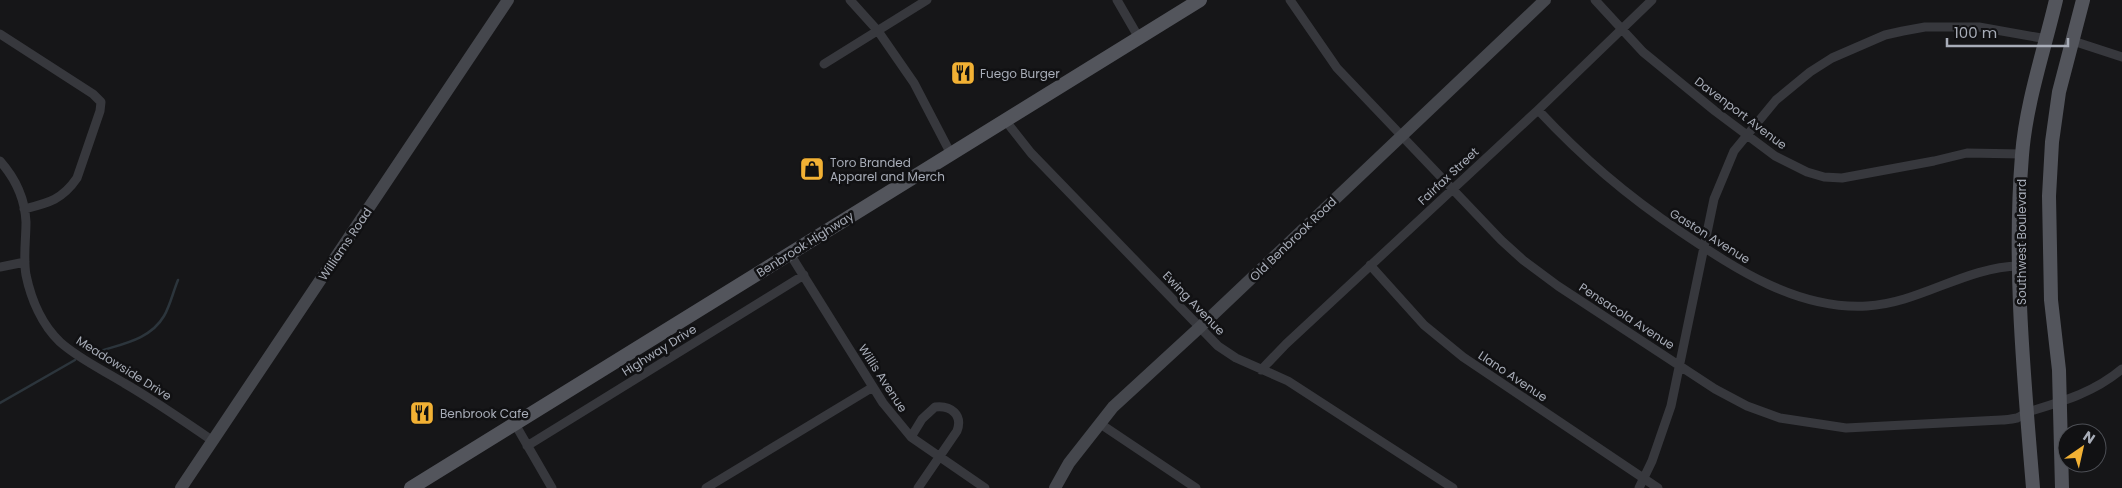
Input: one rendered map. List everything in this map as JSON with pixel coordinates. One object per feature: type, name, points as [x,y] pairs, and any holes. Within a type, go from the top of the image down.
[{"type":"main road","name":"Benbrook Highway","points":[[411,488],[1200,0]]},
{"type":"main road","name":"Southwest Boulevard","points":[[2033,488],[2019,266],[2022,154],[2038,70],[2056,0]]},
{"type":"main road","points":[[2062,488],[2060,370],[2051,300],[2049,196],[2052,142],[2059,92],[2083,0]]},
{"type":"street","name":"Williams Road","points":[[181,488],[508,0]]},
{"type":"street","points":[[850,0],[878,31],[914,83],[951,154]]},
{"type":"street","points":[[824,64],[927,0]]},
{"type":"street","points":[[1117,0],[1139,38]]},
{"type":"street","name":"Pensacola Avenue","points":[[1290,0],[1336,68],[1451,189],[1523,260],[1558,286],[1715,389],[1747,406],[1780,418],[1846,428],[2002,420],[2018,418],[2027,412],[2060,403],[2085,393],[2108,381],[2122,369]]},
{"type":"street","name":"Old Benbrook Road","points":[[1055,488],[1069,463],[1113,407],[1200,328],[1545,0]]},
{"type":"street","name":"Davenport Avenue","points":[[1595,0],[1643,52],[1745,135],[1775,156],[1794,166],[1824,177],[1842,178],[1870,174],[1967,153],[2022,154]]},
{"type":"street","name":"Fairfax Street","points":[[1261,370],[1370,265],[1538,110],[1652,0]]},
{"type":"street","points":[[1639,488],[1665,427],[1714,198],[1734,151],[1745,135],[1776,100],[1810,72],[1832,58],[1885,35],[1925,27],[1980,27],[2047,39]]},
{"type":"street","points":[[0,34],[93,94],[101,102],[77,178],[60,198],[24,210]]},
{"type":"street","points":[[2073,41],[2122,57]]},
{"type":"street","name":"Gaston Avenue","points":[[1538,110],[1568,142],[1606,177],[1653,214],[1720,260],[1777,289],[1824,303],[1868,306],[1899,301],[1969,275],[2019,266]]},
{"type":"street","name":"Ewing Avenue","points":[[1005,120],[1031,153],[1218,346],[1236,358],[1288,381],[1453,488]]},
{"type":"street","name":"Meadowside Drive","points":[[0,161],[14,179],[24,210],[26,221],[24,262],[30,293],[40,316],[60,342],[213,441]]},
{"type":"street","name":"Willis Avenue","points":[[790,254],[873,387],[896,420],[911,437],[985,488]]},
{"type":"street","points":[[0,267],[24,262]]},
{"type":"street","name":"Llano Avenue","points":[[1370,265],[1424,326],[1463,357],[1658,488]]},
{"type":"street","name":"Highway Drive","points":[[528,446],[804,275]]},
{"type":"street","points":[[706,488],[873,387]]},
{"type":"street","points":[[911,437],[922,418],[935,407],[942,406],[954,412],[959,424],[940,457],[918,488]]},
{"type":"street","points":[[1099,423],[1196,488]]},
{"type":"street","points":[[515,424],[552,488]]},
{"type":"waterway","points":[[97,352],[134,340],[151,331],[164,316],[178,280]]},
{"type":"waterway","points":[[0,403],[75,360]]},
{"type":"place","name":"Fuego Burger","points":[[963,73]]},
{"type":"place","name":"Toro Branded Apparel and Merch","points":[[812,169]]},
{"type":"place","name":"Benbrook Cafe","points":[[422,413]]}]
